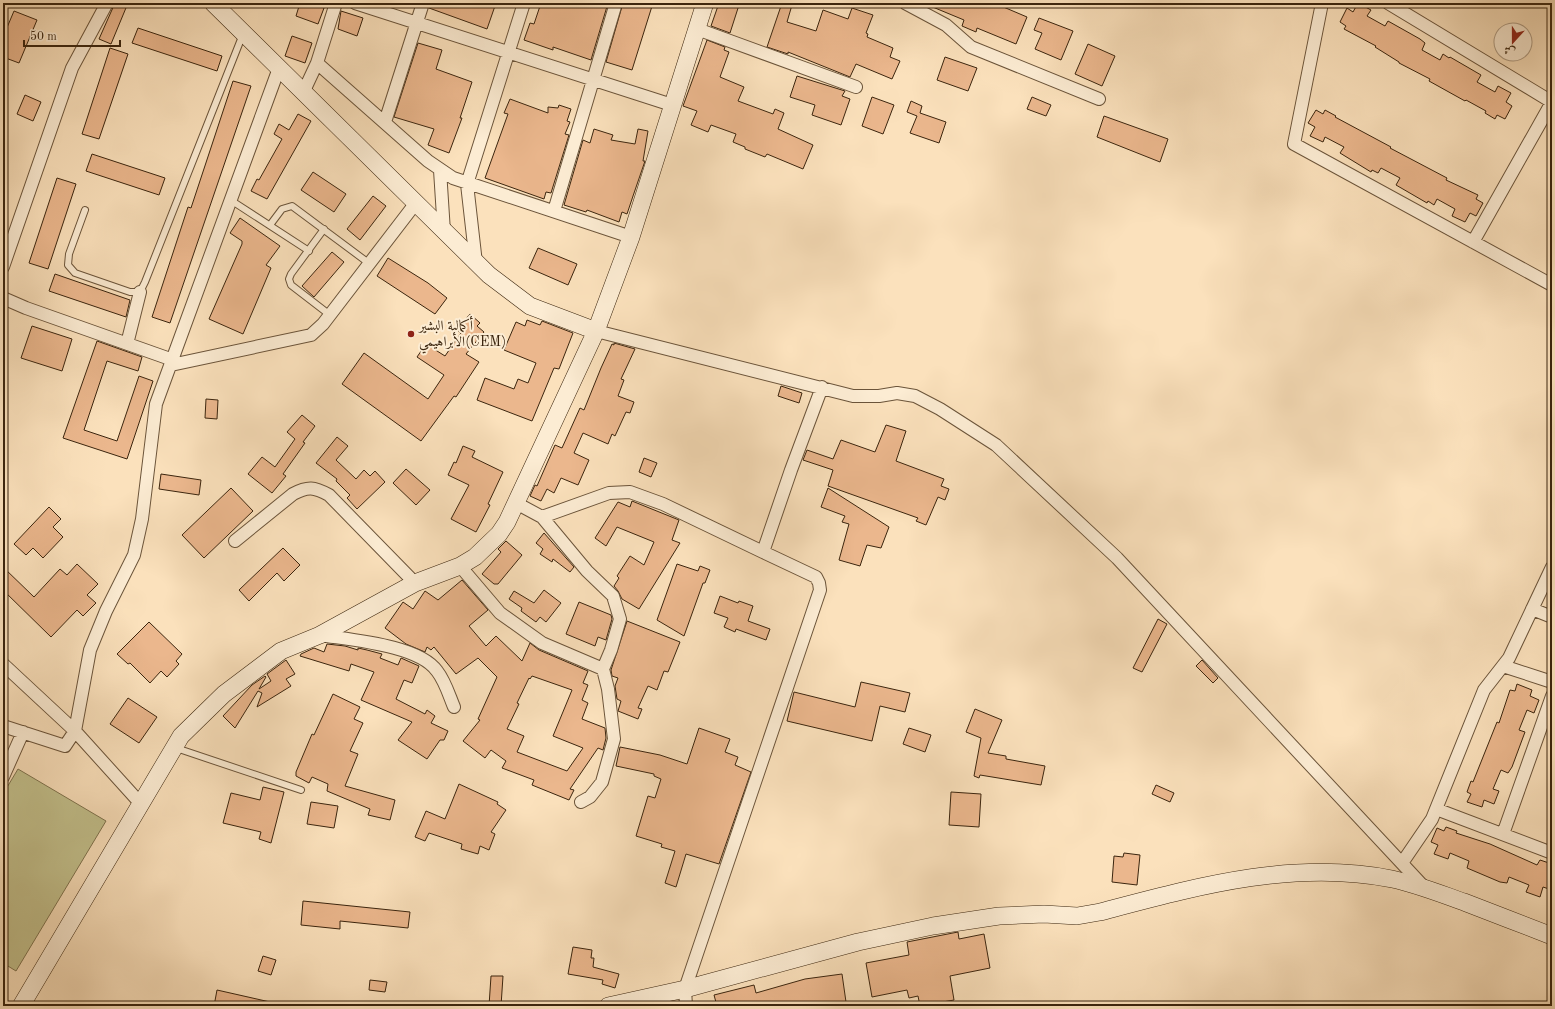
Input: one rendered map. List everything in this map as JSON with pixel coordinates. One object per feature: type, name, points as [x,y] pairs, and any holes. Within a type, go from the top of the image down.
[{"type":"street","points":[[3,267],[72,68],[107,3]]},
{"type":"street","points":[[213,3],[444,232],[476,262],[530,306],[596,331],[853,396],[879,396],[897,393],[915,396],[940,409],[996,445],[1117,558],[1426,889]]},
{"type":"street","points":[[303,93],[317,63],[336,3]]},
{"type":"street","points":[[355,3],[672,105]]},
{"type":"street","points":[[385,122],[423,3]]},
{"type":"street","points":[[476,262],[467,184],[524,3]]},
{"type":"street","points":[[554,211],[616,3]]},
{"type":"street","points":[[21,1006],[181,736],[224,694],[280,651],[320,635],[415,583],[460,566],[475,557],[499,534],[516,503],[596,331],[631,238],[705,3]]},
{"type":"street","points":[[905,3],[946,25],[971,47],[1099,99]]},
{"type":"street","points":[[1322,3],[1294,144],[1552,285]]},
{"type":"street","points":[[1388,3],[1552,102],[1473,242]]},
{"type":"street","points":[[697,29],[856,87]]},
{"type":"street","points":[[317,63],[385,122],[428,162],[453,178],[467,184],[554,211],[631,238]]},
{"type":"street","points":[[3,726],[65,746],[75,730],[90,650],[106,611],[134,555],[142,519],[156,404],[232,201],[279,68]]},
{"type":"street","points":[[440,170],[444,232]]},
{"type":"street","points":[[3,298],[26,308],[127,344],[172,362],[311,335],[330,316],[415,204]]},
{"type":"street","points":[[127,344],[140,292]]},
{"type":"street","points":[[764,552],[791,470],[822,387]]},
{"type":"street","points":[[235,541],[293,494],[301,489],[316,488],[329,496],[415,583]]},
{"type":"street","points":[[542,517],[609,493],[630,492],[663,504],[816,577],[819,583],[820,590],[685,989],[686,1006]]},
{"type":"street","points":[[516,503],[542,517],[587,571],[613,596],[620,619],[611,650],[603,669],[608,689],[614,739],[602,782],[590,797],[581,802]]},
{"type":"street","points":[[460,566],[500,613],[542,643],[603,669]]},
{"type":"street","points":[[1402,863],[1432,819],[1484,690],[1509,658],[1552,567]]},
{"type":"street","points":[[1532,609],[1552,617]]},
{"type":"street","points":[[320,635],[401,649],[430,662],[438,671],[454,707]]},
{"type":"street","points":[[3,664],[75,730],[141,804]]},
{"type":"street","points":[[1503,666],[1552,682]]},
{"type":"street","points":[[1503,834],[1552,696]]},
{"type":"street","points":[[3,777],[23,732]]},
{"type":"street","points":[[1436,809],[1552,853]]},
{"type":"street","points":[[608,1006],[685,989],[858,942],[933,926],[999,916],[1044,914],[1077,916],[1100,912],[1242,878],[1296,872],[1342,872],[1393,879],[1426,889],[1552,936]]},
{"type":"lane","points":[[85,210],[69,254],[68,265],[75,272],[130,292],[140,292],[244,33]]},
{"type":"lane","points":[[232,201],[309,250]]},
{"type":"lane","points":[[270,225],[282,209],[292,206],[370,264]]},
{"type":"lane","points":[[324,230],[289,276],[289,282],[330,316]]},
{"type":"lane","points":[[175,748],[301,790]]},
{"type":"shaded area","points":[[18,769],[106,821],[16,971],[3,963],[3,794]]},
{"type":"building","points":[[115,3],[128,3],[111,44],[99,39]]},
{"type":"building","points":[[300,3],[310,3],[324,8],[318,24],[296,16]]},
{"type":"building","points":[[430,3],[496,3],[487,29],[429,8]]},
{"type":"building","points":[[541,3],[608,3],[591,60],[553,47],[553,50],[524,40],[530,23],[534,24]]},
{"type":"building","points":[[623,3],[653,3],[632,70],[606,62]]},
{"type":"building","points":[[719,3],[732,3],[739,5],[730,33],[711,26]]},
{"type":"building","points":[[782,3],[792,5],[787,22],[816,31],[823,10],[848,19],[852,8],[873,15],[866,33],[868,34],[867,37],[893,48],[890,57],[900,61],[892,79],[856,64],[850,77],[788,52],[788,54],[767,47]]},
{"type":"building","points":[[923,3],[994,3],[1027,17],[1016,44],[977,28],[976,32],[962,26],[964,20]]},
{"type":"building","points":[[1358,3],[1371,10],[1367,16],[1385,26],[1388,21],[1420,39],[1425,43],[1422,50],[1440,60],[1443,54],[1449,58],[1450,57],[1481,75],[1477,82],[1495,92],[1498,86],[1511,93],[1506,102],[1512,106],[1505,119],[1497,115],[1495,119],[1485,113],[1486,111],[1429,81],[1430,79],[1399,63],[1375,47],[1376,46],[1344,29],[1346,26],[1340,22],[1347,8],[1353,12]]},
{"type":"building","points":[[14,11],[37,20],[19,63],[3,57],[3,37]]},
{"type":"building","points":[[341,11],[363,18],[357,36],[338,29]]},
{"type":"building","points":[[1039,18],[1073,31],[1061,60],[1035,49],[1042,33],[1034,30]]},
{"type":"building","points":[[138,28],[222,56],[217,71],[132,43]]},
{"type":"building","points":[[292,36],[312,43],[305,63],[285,56]]},
{"type":"building","points":[[707,40],[725,47],[724,50],[729,52],[720,77],[744,87],[738,101],[773,114],[775,109],[784,113],[778,129],[813,145],[803,169],[767,154],[765,157],[745,149],[745,147],[733,142],[736,134],[711,125],[708,132],[691,125],[697,111],[683,106]]},
{"type":"building","points":[[418,43],[442,50],[436,69],[472,82],[460,118],[462,118],[449,153],[428,145],[434,129],[394,117]]},
{"type":"building","points":[[1088,44],[1115,56],[1102,86],[1075,74]]},
{"type":"building","points":[[110,48],[128,54],[99,139],[82,134]]},
{"type":"building","points":[[945,57],[977,68],[968,91],[937,80]]},
{"type":"building","points":[[797,76],[845,91],[842,96],[850,99],[841,125],[812,115],[815,105],[790,97]]},
{"type":"building","points":[[233,81],[251,86],[170,323],[152,317],[188,207],[191,208]]},
{"type":"building","points":[[25,95],[41,102],[33,121],[17,114]]},
{"type":"building","points":[[872,97],[894,105],[883,134],[862,126]]},
{"type":"building","points":[[1032,97],[1051,105],[1046,116],[1027,109]]},
{"type":"building","points":[[510,99],[548,113],[548,107],[558,108],[559,105],[571,109],[567,121],[570,122],[565,134],[569,135],[551,193],[546,192],[544,199],[485,178],[508,114],[504,113]]},
{"type":"building","points":[[911,101],[922,106],[920,113],[946,122],[939,143],[910,133],[917,116],[907,112]]},
{"type":"building","points":[[1316,110],[1323,114],[1325,110],[1336,116],[1335,117],[1391,147],[1390,148],[1447,178],[1446,180],[1478,195],[1476,199],[1483,203],[1476,216],[1470,213],[1465,222],[1452,216],[1455,209],[1437,199],[1434,205],[1428,201],[1427,203],[1396,185],[1400,178],[1381,168],[1378,173],[1372,170],[1371,172],[1340,153],[1344,147],[1325,137],[1323,142],[1310,136],[1315,127],[1308,123]]},
{"type":"building","points":[[298,114],[311,121],[267,199],[251,191],[257,179],[259,180],[282,139],[274,134],[279,124],[289,130]]},
{"type":"building","points":[[1104,116],[1168,139],[1160,162],[1097,137]]},
{"type":"building","points":[[594,129],[613,135],[611,140],[635,144],[638,129],[648,131],[643,161],[645,161],[627,214],[622,212],[619,222],[587,210],[586,212],[564,205],[583,140],[590,143]]},
{"type":"building","points":[[92,154],[165,178],[159,195],[86,171]]},
{"type":"building","points":[[313,172],[346,194],[334,212],[301,190]]},
{"type":"building","points":[[57,178],[76,184],[48,269],[29,263]]},
{"type":"building","points":[[373,196],[386,206],[360,240],[347,229]]},
{"type":"building","points":[[240,218],[280,246],[266,265],[271,268],[243,334],[209,319],[242,244],[242,241],[230,233]]},
{"type":"building","points":[[538,248],[577,264],[568,285],[529,268]]},
{"type":"building","points":[[332,252],[344,262],[314,297],[302,286]]},
{"type":"building","points":[[388,258],[428,283],[447,298],[435,314],[377,276]]},
{"type":"building","points":[[55,274],[130,300],[126,317],[49,291]]},
{"type":"building","points":[[470,314],[480,323],[477,326],[484,332],[466,354],[479,362],[456,397],[454,396],[421,441],[342,384],[364,353],[428,399],[444,375],[417,357],[426,344],[445,356],[461,333],[457,330]]},
{"type":"building","points":[[527,320],[540,325],[542,321],[573,333],[559,369],[554,368],[532,421],[477,400],[485,378],[514,389],[518,379],[528,383],[536,363],[504,350],[516,322],[525,326]]},
{"type":"building","points":[[32,326],[72,339],[62,371],[21,358]]},
{"type":"building","points":[[97,341],[142,357],[138,371],[107,361],[84,430],[117,441],[139,376],[153,381],[127,459],[63,438]]},
{"type":"building","points":[[614,343],[635,349],[621,379],[624,380],[618,396],[634,402],[630,413],[626,412],[615,436],[612,434],[608,444],[583,433],[574,453],[589,460],[578,485],[561,478],[554,493],[547,489],[541,501],[530,496],[535,485],[537,486],[555,445],[562,448],[580,408],[584,410],[601,368],[612,344],[614,345]]},
{"type":"building","points":[[781,386],[802,393],[799,403],[778,396]]},
{"type":"building","points":[[206,399],[218,400],[217,419],[205,418]]},
{"type":"building","points":[[302,415],[315,426],[283,474],[286,476],[272,493],[248,474],[262,457],[275,467],[295,439],[287,432]]},
{"type":"building","points":[[886,425],[906,431],[896,461],[944,479],[941,486],[949,489],[945,500],[938,497],[926,525],[916,521],[918,518],[828,486],[833,470],[803,460],[807,450],[833,459],[841,440],[875,452]]},
{"type":"building","points":[[337,437],[348,446],[336,460],[356,479],[364,470],[370,476],[375,471],[385,482],[357,509],[347,498],[350,495],[336,481],[337,479],[316,463]]},
{"type":"building","points":[[463,446],[475,451],[472,457],[503,472],[488,504],[490,505],[476,532],[451,519],[469,485],[448,475],[454,462],[456,463]]},
{"type":"building","points":[[644,458],[657,463],[651,477],[639,472]]},
{"type":"building","points":[[406,469],[430,490],[416,505],[393,483]]},
{"type":"building","points":[[161,474],[201,480],[199,495],[159,489]]},
{"type":"building","points":[[231,488],[253,511],[204,558],[182,535]]},
{"type":"building","points":[[828,488],[889,527],[881,548],[867,545],[860,566],[839,560],[849,524],[842,522],[845,516],[821,507]]},
{"type":"building","points":[[632,501],[679,520],[672,540],[680,543],[639,609],[622,599],[614,586],[619,578],[617,576],[630,556],[644,565],[654,542],[617,527],[606,546],[595,538],[618,502],[630,507]]},
{"type":"building","points":[[49,507],[61,519],[53,527],[63,537],[43,558],[33,548],[26,555],[14,544]]},
{"type":"building","points":[[544,533],[574,567],[570,572],[553,559],[552,562],[540,554],[543,549],[536,543]]},
{"type":"building","points":[[506,541],[522,555],[498,584],[494,584],[482,574],[501,552],[498,549]]},
{"type":"building","points":[[283,548],[300,565],[284,581],[277,573],[249,601],[239,590]]},
{"type":"building","points":[[77,564],[98,584],[87,595],[96,603],[83,616],[77,610],[51,637],[3,590],[3,567],[34,597],[60,569],[67,575]]},
{"type":"building","points":[[677,564],[698,571],[700,566],[710,570],[705,583],[703,583],[684,636],[657,620]]},
{"type":"building","points":[[462,580],[488,610],[469,626],[486,646],[496,636],[522,661],[530,643],[539,650],[588,671],[583,683],[588,685],[582,700],[588,703],[582,719],[605,728],[606,738],[603,750],[598,748],[570,789],[574,790],[569,800],[532,785],[534,780],[502,768],[506,761],[491,750],[485,758],[463,741],[480,720],[478,719],[497,677],[478,658],[456,674],[434,647],[431,650],[427,647],[425,652],[406,644],[385,628],[403,602],[413,609],[425,591],[438,600]],"holes":[[[532,676],[572,690],[553,736],[583,748],[567,771],[517,752],[524,736],[507,729],[529,678],[530,679]]]},
{"type":"building","points":[[544,590],[561,603],[546,622],[540,617],[536,622],[521,611],[522,608],[509,599],[514,591],[534,603]]},
{"type":"building","points":[[720,596],[738,603],[739,601],[753,606],[748,621],[770,629],[766,640],[736,629],[735,632],[724,627],[728,618],[714,613]]},
{"type":"building","points":[[579,602],[611,615],[612,619],[606,640],[598,637],[595,646],[566,634]]},
{"type":"building","points":[[1158,619],[1167,624],[1142,672],[1133,668]]},
{"type":"building","points":[[627,621],[680,642],[668,672],[664,671],[657,690],[648,686],[638,708],[642,709],[638,719],[618,711],[621,701],[617,699],[615,686],[618,678],[612,676],[611,670]]},
{"type":"building","points":[[149,622],[182,654],[176,661],[179,664],[167,677],[161,671],[150,683],[130,663],[128,664],[117,654]]},
{"type":"building","points":[[327,644],[345,646],[358,650],[358,648],[382,654],[380,658],[398,665],[401,658],[419,666],[412,683],[404,680],[396,699],[425,714],[427,710],[435,716],[431,723],[448,731],[444,740],[440,740],[427,759],[398,740],[412,722],[361,700],[374,672],[351,664],[349,671],[300,656],[301,654],[314,648],[324,652]]},
{"type":"building","points":[[286,660],[295,674],[286,679],[291,686],[257,707],[262,693],[258,691],[235,728],[223,716],[252,685],[265,676],[266,677],[259,689],[271,681],[267,674]]},
{"type":"building","points":[[1202,660],[1218,678],[1213,683],[1196,666]]},
{"type":"building","points":[[861,682],[910,693],[905,712],[880,706],[872,741],[787,721],[794,692],[855,707]]},
{"type":"building","points":[[1517,684],[1532,690],[1530,696],[1539,700],[1534,713],[1527,710],[1519,730],[1525,732],[1512,767],[1508,773],[1501,770],[1493,789],[1499,791],[1494,804],[1484,800],[1482,807],[1467,802],[1471,794],[1467,792],[1471,781],[1473,782],[1497,722],[1499,723],[1510,690],[1515,691]]},
{"type":"building","points":[[333,694],[360,707],[354,719],[363,723],[350,751],[358,754],[345,786],[395,800],[390,820],[368,815],[370,809],[327,791],[328,784],[312,777],[309,783],[296,776],[296,772],[312,734],[314,735]]},
{"type":"building","points":[[128,698],[157,717],[139,743],[110,724]]},
{"type":"building","points":[[975,709],[1002,720],[988,753],[1006,756],[1006,759],[1045,766],[1041,785],[980,775],[979,778],[974,776],[981,738],[966,732]]},
{"type":"building","points":[[699,728],[730,739],[725,752],[738,757],[735,765],[751,772],[719,864],[686,854],[676,887],[665,883],[675,851],[661,847],[662,844],[636,836],[648,796],[655,798],[661,779],[654,776],[654,774],[616,766],[620,747],[660,755],[687,764]]},
{"type":"building","points":[[909,728],[931,735],[925,752],[903,744]]},
{"type":"building","points":[[459,784],[498,802],[497,804],[506,810],[491,832],[495,834],[489,850],[480,846],[478,854],[461,849],[462,844],[429,833],[425,841],[415,837],[426,811],[445,819]]},
{"type":"building","points":[[1156,785],[1174,793],[1170,802],[1152,794]]},
{"type":"building","points":[[263,787],[284,792],[271,843],[259,839],[261,832],[223,823],[231,793],[260,800]]},
{"type":"building","points":[[951,792],[981,794],[979,827],[949,825]]},
{"type":"building","points":[[311,802],[338,806],[334,828],[307,824]]},
{"type":"building","points":[[1446,827],[1457,831],[1456,833],[1490,844],[1537,865],[1540,860],[1552,864],[1552,890],[1543,887],[1540,897],[1526,892],[1529,885],[1509,877],[1507,883],[1500,882],[1467,868],[1469,861],[1450,853],[1448,859],[1434,854],[1438,845],[1431,842],[1437,828],[1444,831]]},
{"type":"building","points":[[1124,853],[1140,855],[1137,885],[1112,882],[1114,856],[1123,857]]},
{"type":"building","points":[[303,901],[410,912],[408,928],[340,921],[340,929],[301,925]]},
{"type":"building","points":[[958,932],[959,939],[984,934],[990,968],[950,976],[954,1000],[920,1006],[918,996],[909,998],[907,990],[872,997],[866,963],[909,955],[907,942]]},
{"type":"building","points":[[573,947],[592,950],[591,958],[594,958],[593,967],[619,974],[615,988],[602,984],[603,980],[568,974]]},
{"type":"building","points":[[263,956],[276,960],[271,975],[258,971]]},
{"type":"building","points":[[842,974],[846,1002],[818,1006],[717,1006],[714,995],[754,985],[756,993],[805,979]]},
{"type":"building","points":[[491,976],[503,976],[501,1006],[489,1006]]},
{"type":"building","points":[[370,980],[387,982],[385,992],[369,990]]},
{"type":"building","points":[[217,990],[270,1002],[269,1006],[214,1006]]},
{"type":"place","name":"أكمالية البشير الأبراهيمي(CEM)","points":[[411,334]]}]
